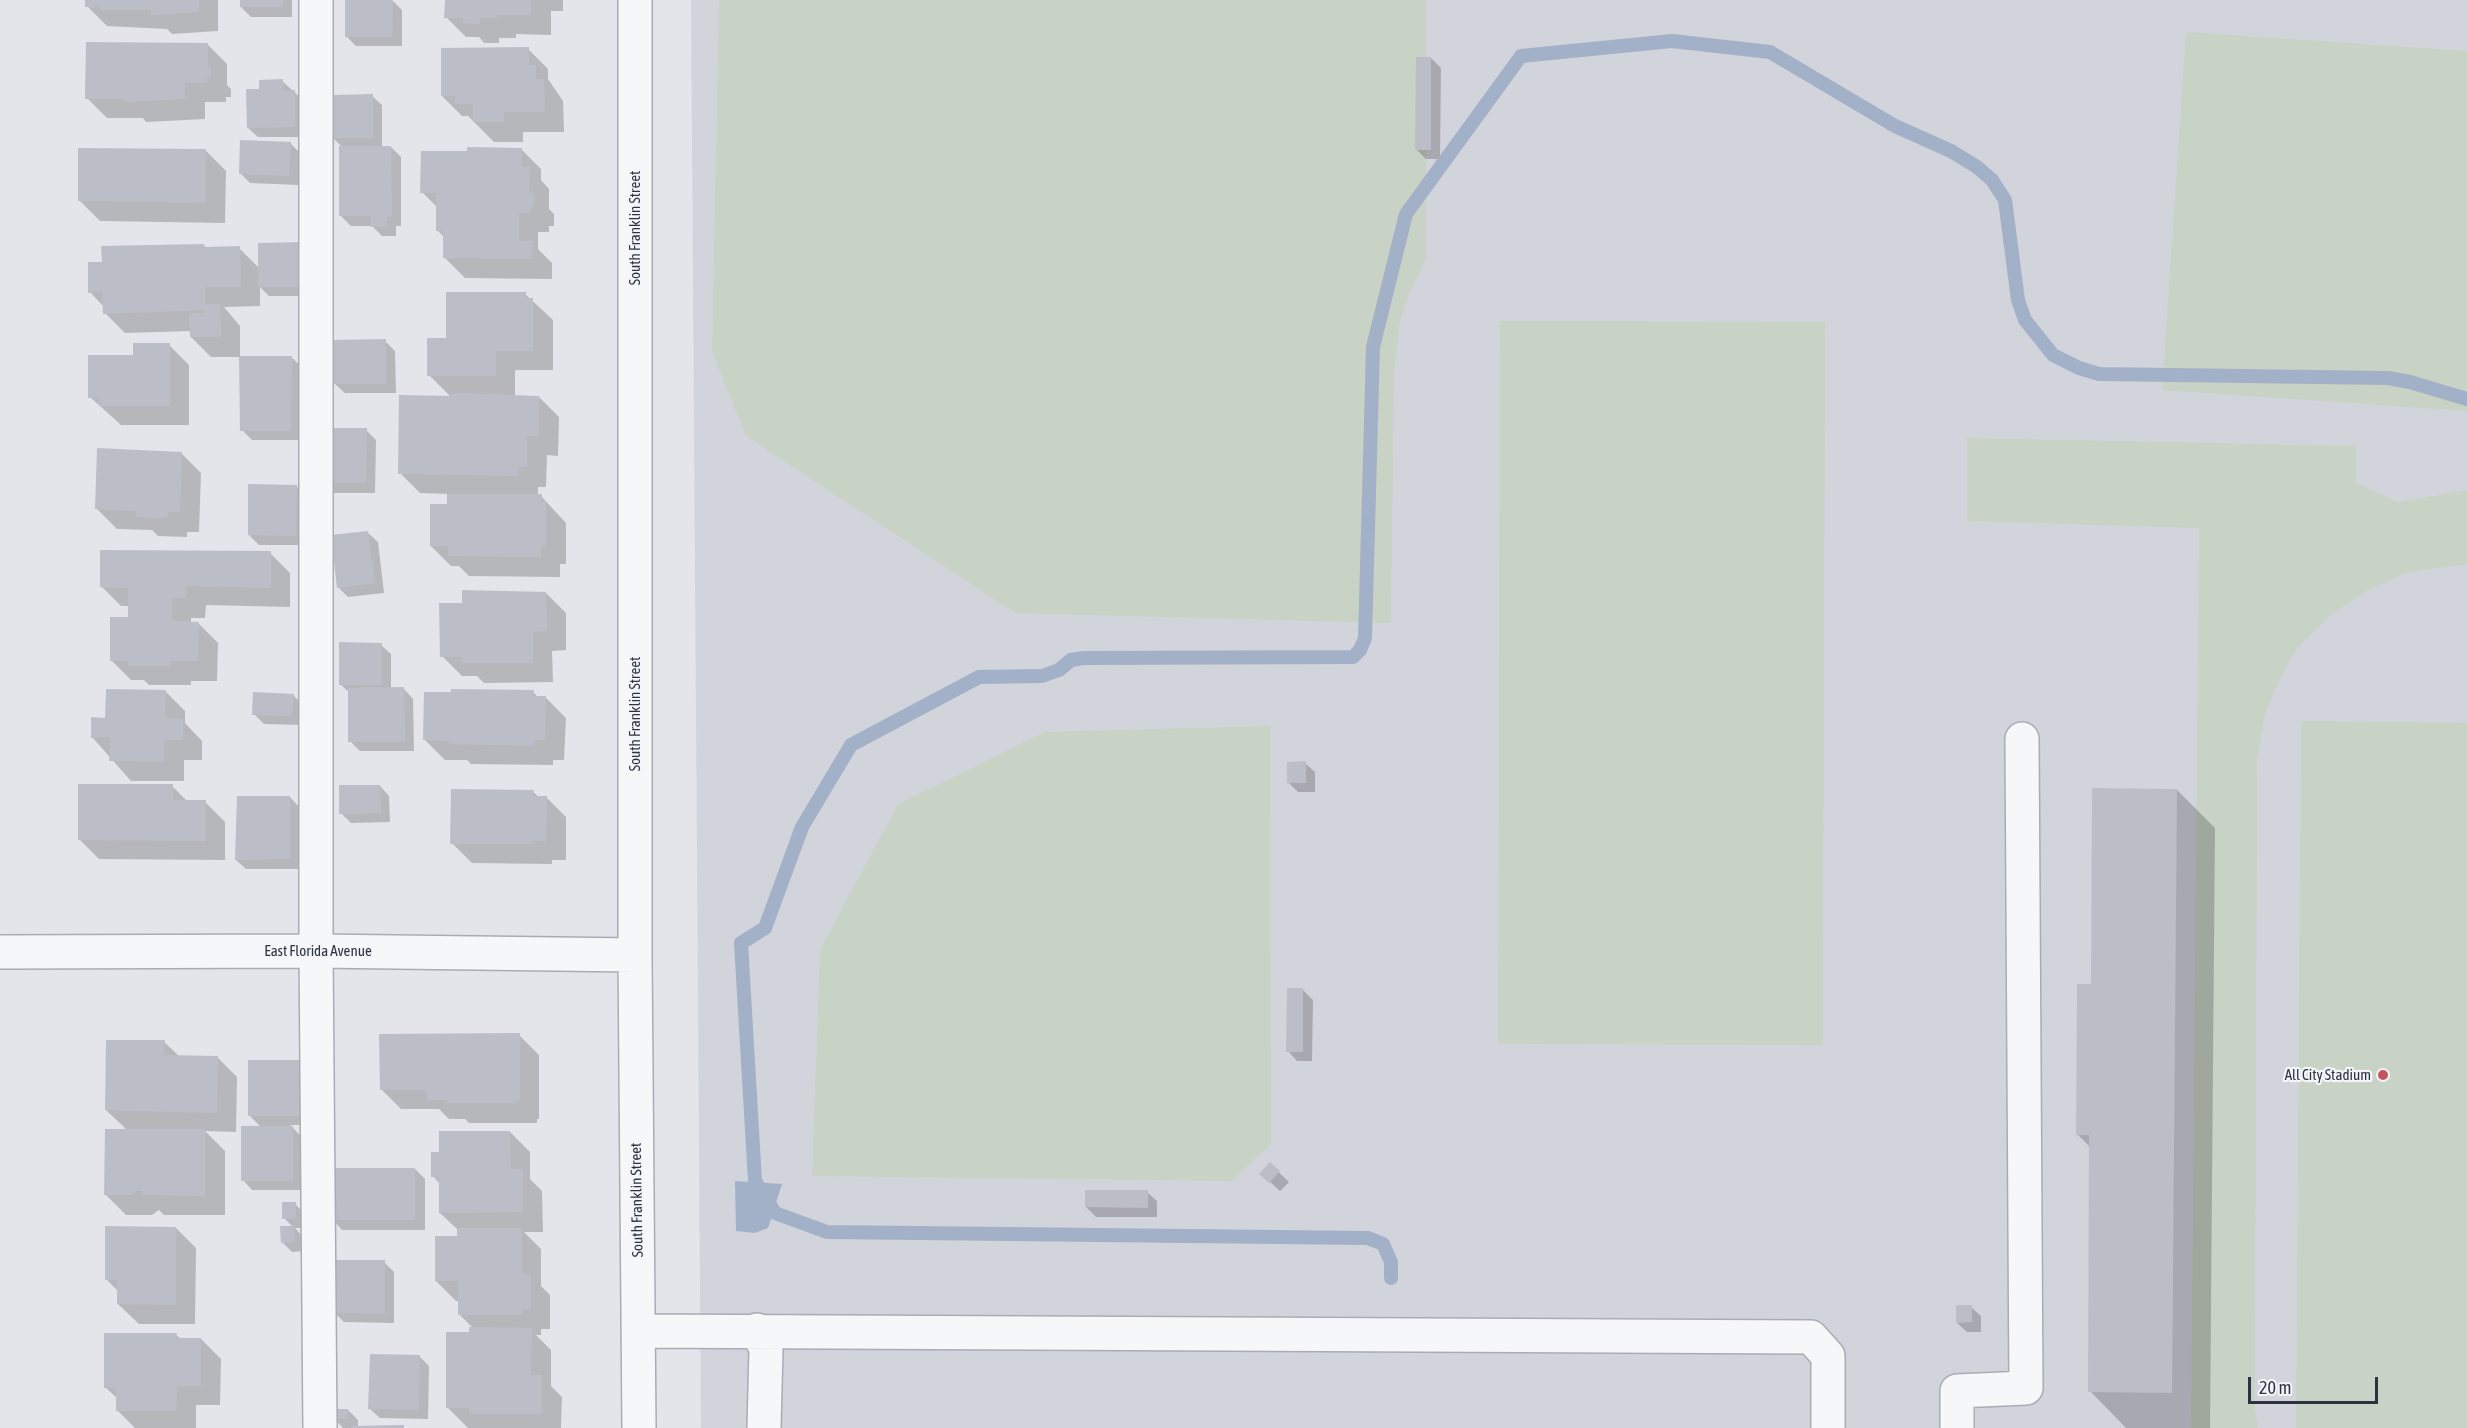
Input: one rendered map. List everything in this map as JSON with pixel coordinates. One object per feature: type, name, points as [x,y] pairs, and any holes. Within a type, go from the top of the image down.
[{"type":"street","points":[[316,0],[316,951],[320,1428]]},
{"type":"street","name":"South Franklin Street","points":[[635,0],[635,955],[639,1428]]},
{"type":"street","points":[[1956,1428],[1957,1391],[2026,1388],[2022,739]]},
{"type":"street","name":"East Florida Avenue","points":[[0,952],[316,951],[635,955]]},
{"type":"street","points":[[757,1330],[766,1349],[764,1428]]},
{"type":"street","points":[[638,1331],[1811,1337],[1828,1356],[1828,1428]]},
{"type":"shaded area","points":[[691,0],[2467,0],[2467,1428],[701,1428]]},
{"type":"green space","points":[[719,0],[1426,0],[1426,258],[1411,289],[1400,321],[1394,372],[1391,623],[1015,613],[746,436],[712,352]]},
{"type":"green space","points":[[2186,32],[2467,51],[2467,411],[2162,390]]},
{"type":"green space","points":[[1500,321],[1825,322],[1823,1045],[1498,1044]]},
{"type":"green space","points":[[1967,438],[2356,446],[2356,483],[2398,502],[2467,490],[2467,564],[2407,572],[2365,592],[2328,617],[2296,650],[2279,680],[2265,714],[2257,762],[2255,1408],[2258,1428],[2191,1428],[2199,528],[1967,521]]},
{"type":"green space","name":"All City Stadium","points":[[2301,721],[2467,723],[2467,1428],[2296,1428]]},
{"type":"green space","points":[[1270,726],[1271,1144],[1231,1181],[812,1176],[820,950],[898,804],[1045,732]]},
{"type":"water","points":[[735,1181],[782,1184],[768,1228],[755,1233],[736,1231]]},
{"type":"building","points":[[85,0],[199,0],[199,12],[151,15],[151,10],[101,10],[101,7],[85,7]]},
{"type":"building","points":[[240,0],[283,0],[283,7],[240,7]]},
{"type":"building","points":[[345,0],[393,0],[392,37],[345,37]]},
{"type":"building","points":[[445,0],[531,0],[531,15],[497,15],[497,18],[480,18],[480,24],[463,23],[463,18],[444,18]]},
{"type":"building","points":[[86,42],[208,43],[208,67],[211,67],[211,78],[207,78],[207,83],[185,83],[185,99],[125,102],[125,99],[85,99]]},
{"type":"building","points":[[529,47],[529,65],[536,65],[536,79],[544,79],[545,112],[504,112],[504,122],[473,122],[473,104],[455,104],[455,96],[441,96],[441,48]]},
{"type":"building","points":[[1416,57],[1431,57],[1431,150],[1415,150]]},
{"type":"building","points":[[283,79],[283,90],[295,90],[295,127],[247,128],[246,89],[259,89],[259,80]]},
{"type":"building","points":[[373,94],[373,138],[332,138],[331,95]]},
{"type":"building","points":[[240,140],[291,142],[289,176],[239,174]]},
{"type":"building","points":[[339,146],[391,146],[392,217],[387,217],[387,227],[371,227],[371,216],[339,216]]},
{"type":"building","points":[[467,147],[522,148],[522,167],[530,167],[529,193],[534,193],[534,207],[530,207],[530,213],[519,213],[519,241],[533,241],[532,259],[443,258],[443,231],[436,231],[436,193],[420,193],[421,151],[467,151]]},
{"type":"building","points":[[78,148],[206,149],[206,203],[78,201]]},
{"type":"building","points":[[303,242],[303,287],[258,287],[258,243]]},
{"type":"building","points":[[204,244],[204,247],[240,246],[241,287],[205,287],[205,304],[220,304],[221,337],[190,337],[189,313],[204,313],[204,310],[103,314],[102,292],[88,293],[88,262],[102,262],[101,246]]},
{"type":"building","points":[[446,292],[526,292],[526,298],[533,298],[533,351],[496,351],[496,376],[427,376],[427,338],[446,338]]},
{"type":"building","points":[[386,339],[386,384],[334,384],[333,340]]},
{"type":"building","points":[[133,343],[170,343],[170,406],[99,406],[99,398],[88,398],[88,355],[133,355]]},
{"type":"building","points":[[239,356],[292,356],[291,431],[240,431]]},
{"type":"building","points":[[452,393],[539,396],[539,436],[527,436],[527,467],[519,467],[518,476],[398,474],[399,395],[452,396]]},
{"type":"building","points":[[323,428],[367,428],[366,483],[323,483]]},
{"type":"building","points":[[97,448],[182,452],[180,512],[168,512],[167,518],[136,517],[136,511],[95,509]]},
{"type":"building","points":[[248,484],[297,485],[296,536],[248,535]]},
{"type":"building","points":[[447,494],[542,494],[542,501],[546,501],[546,545],[541,545],[541,557],[448,556],[448,546],[430,546],[430,504],[447,504]]},
{"type":"building","points":[[368,531],[375,583],[337,588],[331,535]]},
{"type":"building","points":[[100,550],[271,551],[271,588],[186,586],[186,598],[172,598],[172,621],[199,622],[198,661],[171,661],[171,666],[128,666],[128,661],[110,661],[110,617],[128,617],[128,588],[100,587]]},
{"type":"building","points":[[462,590],[546,592],[547,631],[533,632],[533,663],[462,663],[462,657],[440,657],[439,603],[462,603]]},
{"type":"building","points":[[339,642],[382,643],[382,685],[339,685]]},
{"type":"building","points":[[404,687],[405,742],[348,742],[348,688]]},
{"type":"building","points":[[106,689],[166,690],[165,718],[183,719],[183,740],[164,740],[164,762],[109,761],[110,737],[91,738],[91,717],[105,718]]},
{"type":"building","points":[[451,689],[534,690],[533,696],[546,696],[545,740],[534,740],[534,746],[449,744],[450,741],[423,740],[424,692],[451,692]]},
{"type":"building","points":[[253,692],[294,694],[292,716],[252,715]]},
{"type":"building","points":[[1306,761],[1306,783],[1287,783],[1287,762]]},
{"type":"building","points":[[78,784],[173,784],[173,800],[206,800],[206,841],[78,840]]},
{"type":"building","points":[[339,785],[380,785],[381,813],[339,814]]},
{"type":"building","points":[[2092,788],[2177,789],[2172,1393],[2088,1392],[2089,1135],[2076,1135],[2077,984],[2091,984]]},
{"type":"building","points":[[451,789],[534,790],[533,796],[547,796],[546,841],[533,841],[533,844],[450,844]]},
{"type":"building","points":[[237,796],[290,796],[290,859],[235,860]]},
{"type":"building","points":[[1287,988],[1303,988],[1303,1052],[1286,1052]]},
{"type":"building","points":[[520,1033],[520,1100],[517,1100],[517,1103],[447,1103],[447,1100],[427,1100],[427,1090],[380,1090],[379,1034]]},
{"type":"building","points":[[106,1040],[165,1040],[164,1055],[218,1056],[217,1113],[105,1110]]},
{"type":"building","points":[[248,1060],[299,1060],[299,1116],[248,1116]]},
{"type":"building","points":[[241,1126],[293,1126],[293,1181],[241,1181]]},
{"type":"building","points":[[105,1129],[205,1129],[205,1196],[142,1195],[142,1191],[136,1191],[132,1195],[104,1195]]},
{"type":"building","points":[[439,1131],[510,1131],[511,1169],[523,1169],[523,1212],[439,1213],[439,1177],[431,1177],[431,1152],[439,1152]]},
{"type":"building","points":[[1270,1162],[1280,1171],[1269,1183],[1259,1174]]},
{"type":"building","points":[[331,1168],[415,1168],[415,1220],[331,1220]]},
{"type":"building","points":[[1085,1190],[1148,1190],[1148,1208],[1085,1207]]},
{"type":"building","points":[[282,1202],[296,1202],[296,1218],[282,1219]]},
{"type":"building","points":[[105,1226],[176,1227],[176,1305],[117,1304],[117,1280],[105,1280]]},
{"type":"building","points":[[280,1226],[294,1226],[295,1242],[281,1243]]},
{"type":"building","points":[[457,1228],[522,1228],[522,1274],[531,1274],[531,1309],[522,1309],[522,1315],[458,1315],[458,1281],[435,1281],[435,1236],[457,1236]]},
{"type":"building","points":[[333,1260],[385,1260],[385,1314],[333,1313]]},
{"type":"building","points":[[1956,1305],[1972,1305],[1972,1322],[1956,1323]]},
{"type":"building","points":[[469,1327],[532,1328],[531,1375],[542,1375],[542,1414],[469,1414],[469,1408],[446,1408],[446,1332],[469,1332]]},
{"type":"building","points":[[104,1333],[177,1333],[176,1338],[201,1338],[201,1386],[177,1386],[176,1411],[116,1411],[116,1388],[104,1388]]},
{"type":"building","points":[[370,1354],[420,1355],[419,1410],[368,1409]]},
{"type":"building","points":[[332,1409],[348,1409],[348,1419],[332,1419]]},
{"type":"building","points":[[404,1425],[404,1428],[351,1428],[351,1426]]},
{"type":"waterway","points":[[1391,1278],[1391,1262],[1383,1244],[1368,1238],[827,1232],[775,1213],[755,1181],[741,943],[765,928],[802,827],[851,745],[979,677],[1042,676],[1059,670],[1071,660],[1084,658],[1353,657],[1360,650],[1365,638],[1373,347],[1406,214],[1521,56],[1672,41],[1770,52],[1895,126],[1951,151],[1977,167],[1992,180],[2005,200],[2018,300],[2025,320],[2053,355],[2079,368],[2099,374],[2388,378],[2467,399]]},
{"type":"place","name":"All City Stadium","points":[[2383,1075]]}]
